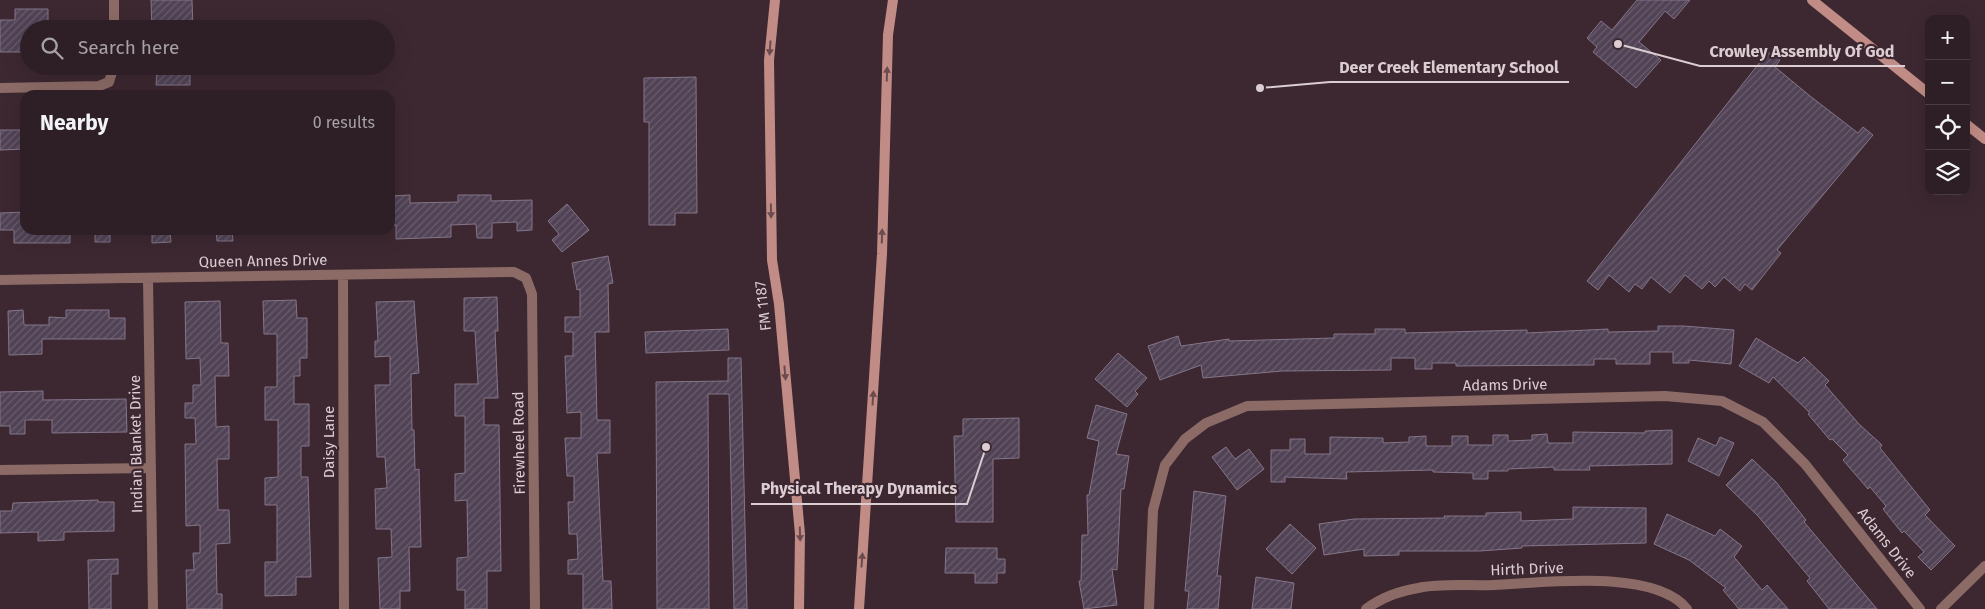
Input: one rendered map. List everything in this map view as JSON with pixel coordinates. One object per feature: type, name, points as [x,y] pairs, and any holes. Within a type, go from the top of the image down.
[{"type":"main road","name":"FM 1187","points":[[775,0],[769,60],[772,260],[779,304],[800,534],[799,609]]},
{"type":"main road","points":[[859,609],[882,254],[888,34],[893,0]]},
{"type":"main road","points":[[1812,0],[1925,91]]},
{"type":"main road","points":[[1970,127],[1985,139]]},
{"type":"street","points":[[114,0],[114,20]]},
{"type":"street","points":[[0,88],[99,86],[109,82],[111,75]]},
{"type":"street","name":"Queen Annes Drive","points":[[0,280],[514,272],[526,278]]},
{"type":"street","name":"Daisy Lane","points":[[343,275],[344,609]]},
{"type":"street","name":"Indian Blanket Drive","points":[[148,278],[153,609]]},
{"type":"street","name":"Firewheel Road","points":[[526,278],[532,294],[535,609]]},
{"type":"street","name":"Adams Drive","points":[[1149,609],[1153,510],[1165,466],[1185,439],[1214,419],[1247,406],[1664,396],[1722,401],[1763,422],[1805,464],[1920,609]]},
{"type":"street","points":[[0,470],[151,468]]},
{"type":"street","points":[[1941,609],[1985,566]]},
{"type":"street","name":"Hirth Drive","points":[[1366,609],[1380,599],[1418,588],[1609,581],[1648,586],[1681,601],[1687,609]]},
{"type":"building","points":[[151,0],[192,0],[193,20],[152,20]]},
{"type":"building","points":[[1637,0],[1690,0],[1674,19],[1665,11],[1639,42],[1661,60],[1636,88],[1593,52],[1597,47],[1587,38],[1601,21],[1612,30]]},
{"type":"building","points":[[15,9],[48,9],[48,20],[20,20],[20,52],[0,52],[0,20],[15,20]]},
{"type":"building","points":[[1768,52],[1780,60],[1775,67],[1810,96],[1858,133],[1863,127],[1873,135],[1777,250],[1781,253],[1752,290],[1745,284],[1740,291],[1724,277],[1715,287],[1709,281],[1702,289],[1685,275],[1670,293],[1651,277],[1642,289],[1635,284],[1629,292],[1609,275],[1598,290],[1587,281]]},
{"type":"building","points":[[157,75],[190,75],[190,85],[156,85]]},
{"type":"building","points":[[696,77],[697,213],[675,213],[675,225],[649,225],[649,122],[644,122],[644,78]]},
{"type":"building","points":[[0,130],[20,130],[20,149],[0,150]]},
{"type":"building","points":[[410,195],[410,203],[458,202],[458,195],[491,195],[491,201],[532,200],[532,230],[517,231],[517,222],[492,223],[492,238],[477,238],[476,224],[451,225],[451,237],[396,239],[395,196]]},
{"type":"building","points":[[567,204],[589,230],[562,252],[552,240],[559,234],[548,221]]},
{"type":"building","points":[[20,212],[20,235],[70,235],[70,243],[14,243],[14,230],[0,230],[0,213]]},
{"type":"building","points":[[95,235],[110,235],[110,242],[95,242]]},
{"type":"building","points":[[152,235],[170,235],[171,242],[152,243]]},
{"type":"building","points":[[216,235],[232,235],[233,241],[217,241]]},
{"type":"building","points":[[608,256],[613,283],[608,284],[609,332],[595,332],[597,420],[610,420],[610,453],[597,453],[603,581],[611,581],[612,609],[583,609],[583,574],[568,574],[568,560],[578,559],[577,534],[569,534],[568,502],[574,502],[574,476],[567,476],[565,438],[581,438],[581,412],[567,413],[565,356],[573,356],[573,332],[565,332],[565,317],[580,317],[580,289],[577,290],[572,263]]},
{"type":"building","points":[[497,297],[498,331],[495,331],[498,398],[484,398],[484,425],[499,425],[501,571],[487,571],[487,609],[465,609],[465,590],[457,590],[457,558],[468,557],[467,500],[455,501],[455,474],[465,473],[465,416],[455,416],[455,384],[478,384],[475,331],[464,331],[464,298]]},
{"type":"building","points":[[296,300],[297,318],[307,318],[307,358],[300,358],[300,376],[294,376],[294,404],[309,404],[309,446],[301,446],[301,477],[308,477],[311,577],[296,577],[296,595],[265,596],[265,562],[277,562],[277,505],[265,505],[265,478],[278,477],[278,420],[265,420],[265,387],[277,387],[277,334],[264,334],[263,301]]},
{"type":"building","points":[[220,301],[221,343],[228,343],[229,376],[215,376],[216,427],[229,426],[229,459],[217,459],[218,510],[229,510],[230,543],[216,544],[217,594],[222,594],[222,609],[187,609],[186,570],[194,570],[193,553],[200,553],[200,525],[186,526],[185,444],[196,444],[195,418],[185,418],[185,403],[193,403],[193,385],[201,385],[200,358],[186,359],[185,302]]},
{"type":"building","points":[[414,301],[419,373],[411,374],[412,430],[414,430],[415,470],[419,469],[421,547],[409,547],[410,591],[400,591],[400,609],[380,609],[378,558],[392,557],[391,529],[376,529],[375,489],[387,488],[385,457],[377,457],[375,385],[390,385],[390,356],[375,357],[375,341],[378,341],[376,302]]},
{"type":"building","points":[[23,310],[24,325],[49,325],[49,317],[66,318],[66,310],[109,310],[109,318],[125,318],[125,339],[42,339],[42,354],[9,355],[8,311]]},
{"type":"building","points":[[1658,326],[1734,330],[1731,364],[1689,360],[1689,363],[1673,363],[1673,352],[1650,352],[1650,364],[1616,364],[1616,359],[1594,359],[1594,365],[1456,366],[1456,363],[1432,363],[1432,369],[1415,369],[1415,358],[1391,358],[1391,370],[1282,371],[1203,378],[1201,365],[1160,380],[1148,346],[1178,336],[1181,346],[1229,339],[1229,341],[1334,338],[1334,334],[1375,334],[1375,329],[1405,329],[1405,333],[1527,330],[1527,333],[1608,329],[1608,332],[1658,331]]},
{"type":"building","points":[[728,329],[729,350],[646,353],[645,332]]},
{"type":"building","points":[[1756,338],[1798,363],[1804,357],[1829,381],[1825,385],[1859,424],[1882,445],[1880,448],[1930,510],[1925,515],[1955,546],[1931,570],[1918,557],[1924,552],[1904,531],[1902,533],[1883,509],[1886,506],[1870,487],[1868,489],[1843,460],[1848,455],[1832,439],[1830,440],[1808,414],[1810,413],[1773,377],[1769,383],[1739,366]]},
{"type":"building","points":[[1118,353],[1147,378],[1135,391],[1138,394],[1127,407],[1095,379]]},
{"type":"building","points":[[728,358],[741,358],[747,609],[734,609],[729,394],[708,394],[709,609],[657,609],[656,382],[728,381]]},
{"type":"building","points":[[43,391],[43,400],[126,399],[127,432],[52,433],[52,420],[25,420],[25,434],[10,434],[10,426],[0,426],[0,392]]},
{"type":"building","points":[[1096,405],[1127,414],[1116,454],[1129,456],[1124,489],[1121,489],[1117,570],[1112,569],[1117,605],[1084,609],[1079,581],[1081,581],[1082,535],[1088,535],[1087,495],[1089,495],[1099,441],[1087,438]]},
{"type":"building","points":[[1019,418],[1019,458],[993,459],[993,522],[956,522],[954,436],[963,436],[963,419]]},
{"type":"building","points":[[1672,430],[1672,464],[1589,466],[1590,470],[1554,470],[1554,467],[1508,469],[1508,471],[1488,471],[1488,479],[1473,479],[1473,473],[1433,472],[1433,470],[1346,472],[1347,479],[1285,477],[1285,482],[1271,482],[1271,450],[1290,450],[1290,439],[1305,439],[1305,454],[1330,454],[1330,437],[1383,438],[1383,443],[1409,442],[1409,437],[1426,436],[1426,446],[1452,446],[1452,436],[1468,436],[1468,445],[1493,445],[1493,435],[1508,435],[1508,441],[1532,440],[1532,435],[1547,434],[1548,443],[1573,443],[1573,432],[1645,433],[1645,431]]},
{"type":"building","points":[[1720,437],[1734,443],[1719,476],[1688,461],[1698,438],[1716,446]]},
{"type":"building","points":[[1226,447],[1235,459],[1249,449],[1264,469],[1237,490],[1212,457]]},
{"type":"building","points":[[1752,459],[1776,482],[1806,520],[1804,522],[1877,609],[1829,609],[1807,581],[1810,578],[1758,516],[1726,485]]},
{"type":"building","points":[[1194,491],[1226,496],[1217,576],[1221,576],[1218,609],[1187,609],[1189,591],[1185,591]]},
{"type":"building","points":[[98,500],[98,502],[114,502],[114,531],[64,532],[64,540],[38,541],[38,532],[0,533],[0,511],[12,511],[13,503]]},
{"type":"building","points":[[1573,507],[1646,508],[1646,543],[1522,546],[1522,548],[1480,551],[1399,551],[1399,555],[1364,556],[1364,549],[1324,555],[1319,524],[1354,519],[1445,518],[1444,516],[1486,516],[1486,513],[1521,512],[1521,521],[1573,519]]},
{"type":"building","points":[[1667,514],[1715,536],[1720,529],[1742,546],[1734,557],[1762,590],[1767,585],[1788,609],[1739,609],[1723,590],[1726,588],[1689,560],[1654,544]]},
{"type":"building","points":[[1290,524],[1316,548],[1292,574],[1266,549]]},
{"type":"building","points":[[946,548],[997,548],[997,559],[1005,559],[1005,573],[997,573],[997,583],[975,583],[975,573],[945,573]]},
{"type":"building","points":[[118,559],[118,574],[111,574],[111,609],[89,609],[88,560]]},
{"type":"building","points":[[1256,577],[1294,583],[1291,609],[1252,609]]},
{"type":"place","name":"Crowley Assembly Of God","points":[[1618,44]]},
{"type":"place","name":"Deer Creek Elementary School","points":[[1260,88]]},
{"type":"place","name":"Physical Therapy Dynamics","points":[[986,447]]}]
